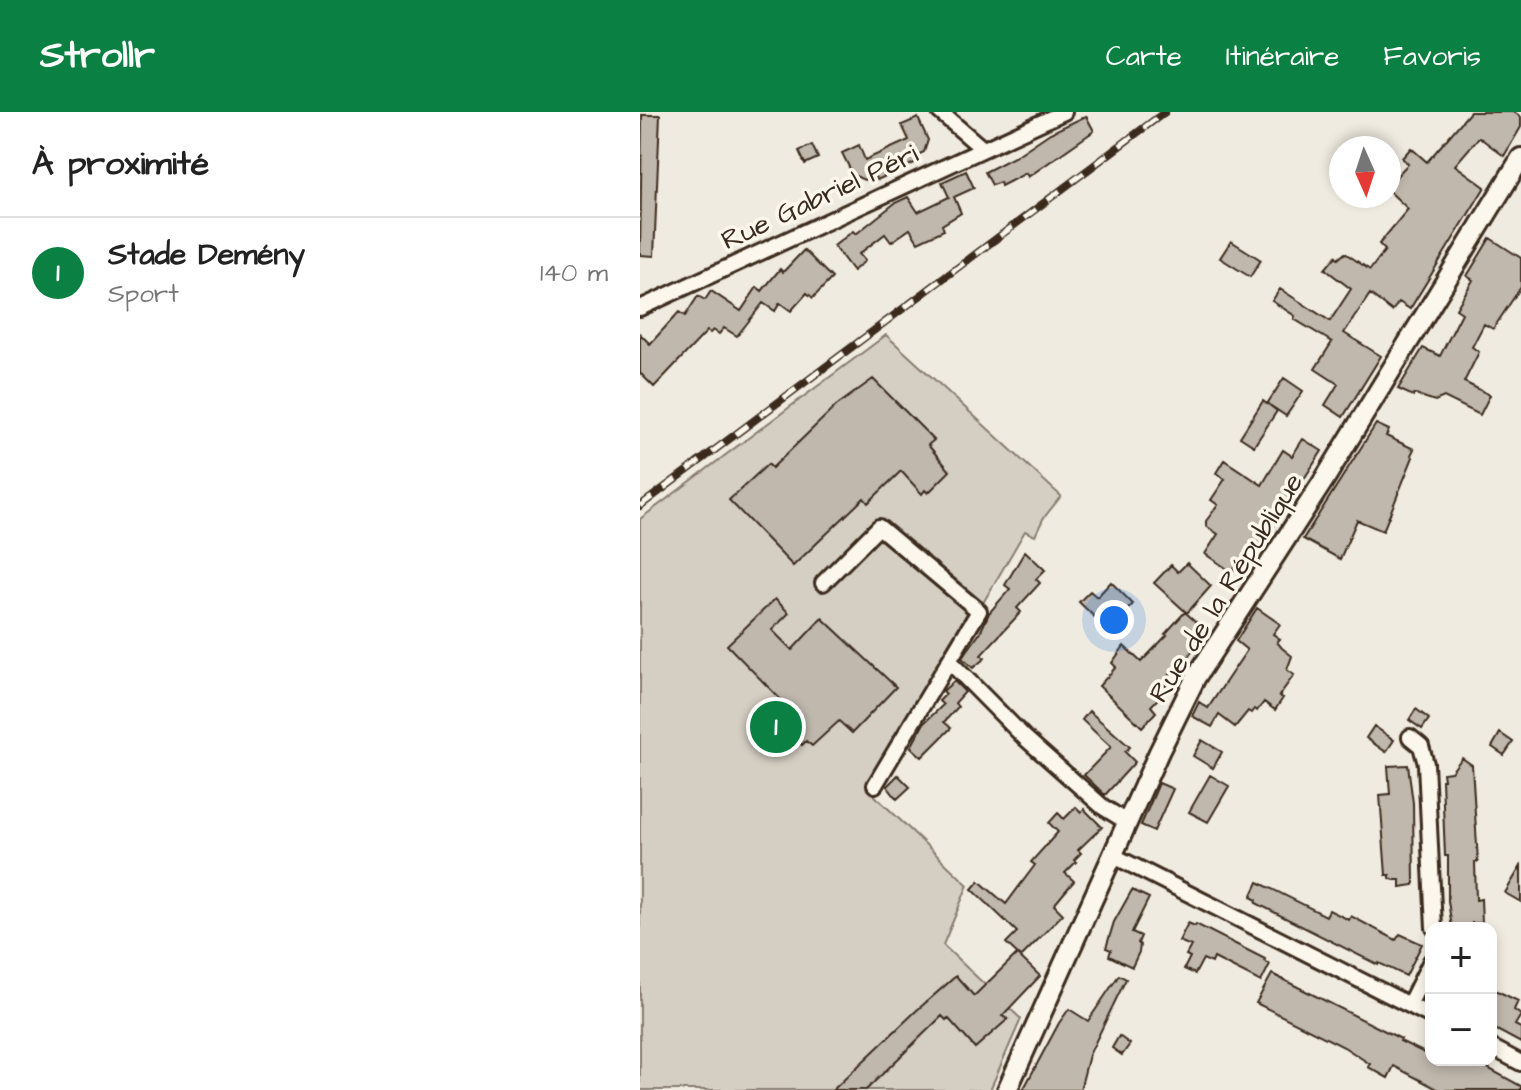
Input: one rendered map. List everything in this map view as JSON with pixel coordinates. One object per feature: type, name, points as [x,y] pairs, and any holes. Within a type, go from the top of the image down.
[{"type":"main road","name":"Rue de la République","points":[[1007,1090],[1127,822],[1196,677],[1336,461],[1521,158]]},
{"type":"street","points":[[940,112],[983,149]]},
{"type":"street","name":"Rue Gabriel Péri","points":[[640,308],[1064,112]]},
{"type":"street","points":[[823,583],[879,527],[979,611],[875,785]]},
{"type":"street","points":[[949,661],[1024,737],[1103,807],[1127,822]]},
{"type":"street","points":[[1410,737],[1421,746],[1426,764],[1434,922]]},
{"type":"street","points":[[1112,855],[1425,1013]]},
{"type":"street","points":[[1409,1005],[1425,973]]},
{"type":"street","points":[[1497,1050],[1521,1063]]},
{"type":"shaded area","points":[[886,335],[1061,496],[1043,519],[1035,536],[1025,531],[872,793],[968,885],[943,945],[1021,1019],[990,1090],[640,1090],[640,519]]},
{"type":"building","points":[[1470,112],[1514,112],[1521,117],[1521,127],[1504,156],[1479,137],[1455,165],[1485,187],[1410,309],[1399,302],[1392,311],[1370,294],[1344,333],[1381,356],[1343,417],[1325,405],[1338,384],[1315,369],[1332,342],[1294,319],[1295,316],[1272,301],[1280,289],[1330,321],[1351,289],[1325,269],[1336,256],[1338,259],[1345,253],[1370,270],[1385,250],[1379,244],[1408,209],[1401,202],[1401,171],[1408,164],[1402,158],[1411,148],[1427,162]]},
{"type":"building","points":[[642,115],[660,115],[654,256],[640,255]]},
{"type":"building","points":[[1086,116],[1094,131],[1028,177],[1026,173],[1001,186],[1000,182],[992,185],[985,172],[1050,133]]},
{"type":"building","points":[[918,118],[928,140],[924,152],[915,156],[917,162],[877,180],[874,175],[864,180],[853,175],[842,153],[859,145],[865,160],[909,140],[902,125]]},
{"type":"building","points":[[812,145],[818,158],[805,164],[799,151]]},
{"type":"building","points":[[966,171],[974,188],[954,197],[961,213],[942,225],[944,230],[918,242],[910,229],[891,242],[885,234],[859,254],[865,261],[853,271],[834,246],[908,197],[918,212],[949,197],[942,182]]},
{"type":"building","points":[[1490,238],[1521,258],[1521,287],[1493,329],[1484,324],[1472,347],[1479,352],[1464,382],[1490,395],[1480,415],[1444,397],[1435,401],[1398,389],[1423,348],[1440,356],[1462,313],[1456,309],[1473,280],[1467,276]]},
{"type":"building","points":[[1231,241],[1261,260],[1250,277],[1220,258]]},
{"type":"building","points":[[804,250],[832,278],[813,298],[807,293],[791,311],[780,303],[775,311],[763,303],[737,336],[724,328],[719,334],[713,330],[710,333],[707,331],[654,387],[640,373],[640,334],[650,344],[679,312],[685,316],[698,296],[705,300],[711,291],[741,311],[757,287],[762,291],[780,269],[783,272]]},
{"type":"building","points":[[1284,378],[1303,391],[1286,416],[1268,404],[1277,411],[1254,446],[1240,437],[1263,401],[1267,404]]},
{"type":"building","points":[[873,379],[934,440],[928,445],[950,471],[928,493],[925,490],[922,494],[901,471],[868,503],[864,498],[793,566],[729,500],[768,464],[772,468],[836,406]]},
{"type":"building","points":[[1376,424],[1389,430],[1386,436],[1414,449],[1413,457],[1383,531],[1357,520],[1340,559],[1303,539]]},
{"type":"building","points":[[1303,439],[1322,451],[1249,564],[1241,559],[1232,572],[1205,554],[1218,534],[1206,526],[1206,521],[1218,505],[1211,500],[1225,479],[1216,473],[1224,460],[1262,485],[1283,450],[1292,456]]},
{"type":"building","points":[[1025,551],[1045,570],[1036,579],[1040,583],[1017,608],[1021,612],[981,655],[985,658],[973,668],[962,658],[980,633],[989,613],[1010,589],[1005,585]]},
{"type":"building","points":[[1187,563],[1211,586],[1187,613],[1154,583],[1171,565],[1178,572]]},
{"type":"building","points":[[1111,582],[1133,604],[1108,630],[1079,602],[1090,591],[1097,597]]},
{"type":"building","points":[[775,599],[789,613],[772,630],[792,650],[822,618],[896,687],[852,733],[839,721],[812,746],[806,741],[802,745],[788,731],[774,709],[782,701],[727,645]]},
{"type":"building","points":[[1257,608],[1280,624],[1273,634],[1292,656],[1287,670],[1294,675],[1279,696],[1283,698],[1275,710],[1264,702],[1257,711],[1248,711],[1235,727],[1219,715],[1212,727],[1192,716],[1199,702],[1208,708],[1247,650],[1236,641]]},
{"type":"building","points":[[1185,612],[1205,630],[1189,656],[1162,682],[1168,688],[1151,706],[1156,712],[1142,727],[1099,686],[1116,667],[1112,663],[1124,646],[1141,662]]},
{"type":"building","points":[[954,681],[965,692],[955,703],[958,707],[944,722],[951,728],[922,757],[911,747],[924,723],[943,705],[939,701],[946,694],[943,691]]},
{"type":"building","points":[[1416,709],[1429,719],[1422,729],[1409,720]]},
{"type":"building","points":[[1089,711],[1130,747],[1125,752],[1135,762],[1105,795],[1084,775],[1111,747],[1082,720]]},
{"type":"building","points":[[1374,726],[1394,740],[1386,752],[1366,738]]},
{"type":"building","points":[[1500,733],[1513,742],[1504,755],[1492,747]]},
{"type":"building","points":[[1202,740],[1222,752],[1213,768],[1193,756]]},
{"type":"building","points":[[1462,758],[1472,765],[1478,862],[1475,862],[1476,900],[1481,899],[1482,922],[1451,922],[1442,780],[1443,773],[1451,772]]},
{"type":"building","points":[[1408,765],[1413,803],[1414,885],[1400,887],[1400,880],[1386,875],[1380,795],[1390,794],[1388,766]]},
{"type":"building","points":[[898,775],[910,787],[897,799],[887,786]]},
{"type":"building","points":[[1210,775],[1229,786],[1208,822],[1189,812]]},
{"type":"building","points":[[1159,783],[1173,789],[1154,831],[1141,825]]},
{"type":"building","points":[[1076,807],[1081,812],[1084,809],[1102,827],[1078,850],[1081,853],[1074,860],[1076,862],[1065,873],[1074,881],[1054,905],[1063,914],[1021,957],[1006,943],[1017,932],[972,889],[979,881],[1006,904],[1035,865],[1031,862],[1058,832],[1049,823],[1058,813],[1064,819]]},
{"type":"building","points":[[1521,866],[1521,902],[1505,893]]},
{"type":"building","points":[[1258,882],[1326,916],[1329,910],[1349,920],[1351,916],[1396,940],[1400,934],[1422,944],[1406,976],[1256,903],[1257,900],[1251,897]]},
{"type":"building","points":[[1132,890],[1149,898],[1132,932],[1141,936],[1139,952],[1132,967],[1109,956],[1111,950],[1106,948],[1114,922]]},
{"type":"building","points":[[1188,923],[1196,924],[1265,959],[1270,964],[1261,982],[1214,958],[1212,963],[1203,959],[1195,974],[1184,969],[1191,946],[1179,941]]},
{"type":"building","points":[[1017,954],[1040,976],[1002,1016],[1008,1019],[975,1048],[948,1018],[946,1020],[942,1016],[866,1090],[833,1090],[956,976],[974,996]]},
{"type":"building","points":[[1272,974],[1425,1053],[1425,1066],[1484,1066],[1521,1086],[1521,1090],[1439,1090],[1394,1066],[1388,1078],[1368,1067],[1370,1064],[1344,1047],[1256,1003]]},
{"type":"building","points":[[1119,975],[1126,979],[1089,1055],[1080,1090],[1023,1090],[1069,1009],[1088,1021]]},
{"type":"building","points":[[1497,991],[1518,1001],[1514,1010],[1521,1015],[1515,1025],[1521,1028],[1521,1043],[1497,1030]]},
{"type":"building","points":[[1119,1036],[1130,1044],[1122,1055],[1112,1048]]},
{"type":"railway","points":[[640,506],[1165,112]]},
{"type":"place","name":"Stade Demény","points":[[776,727]]}]
